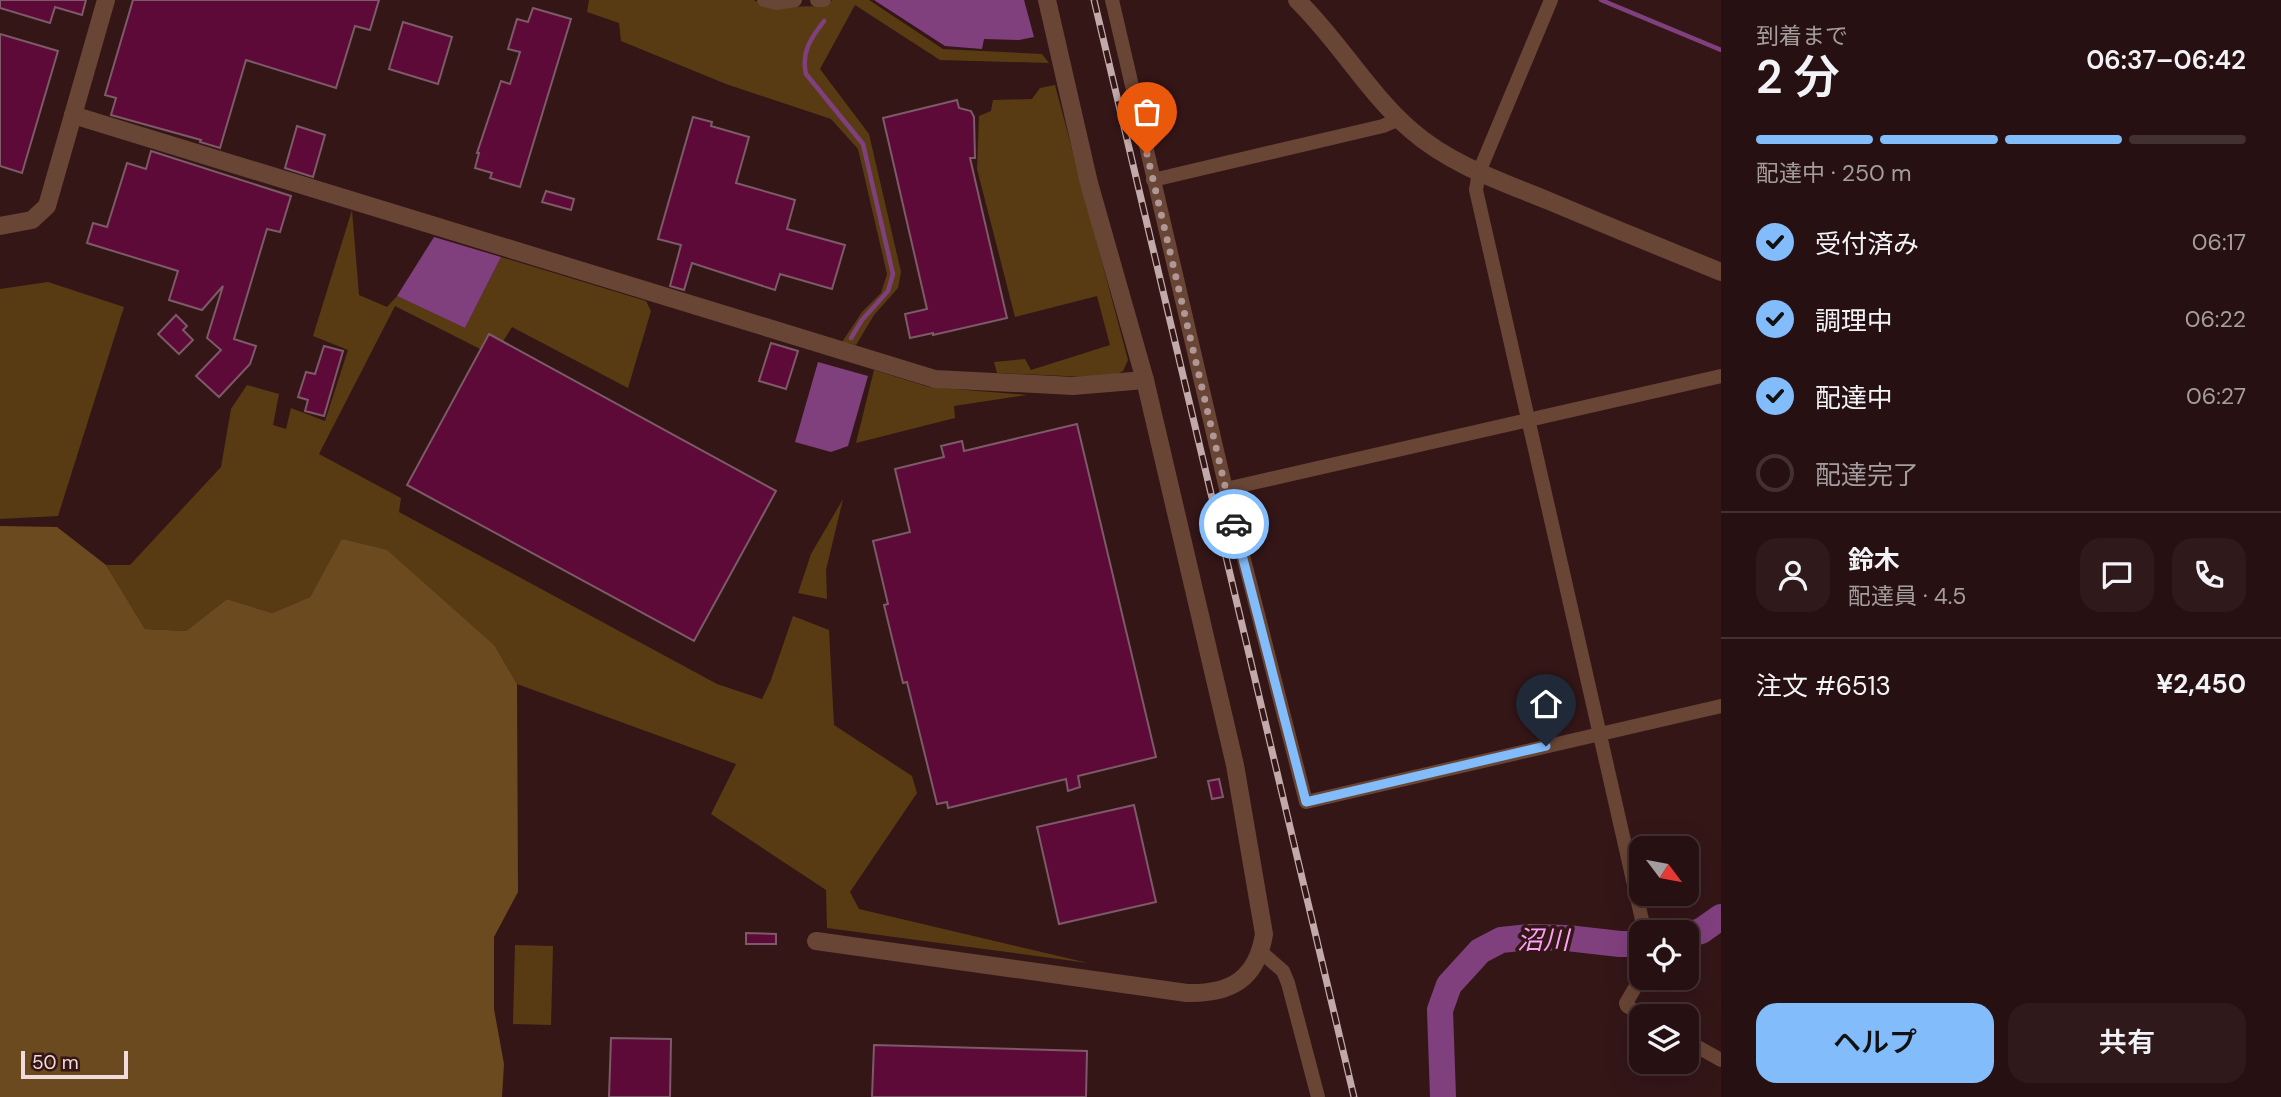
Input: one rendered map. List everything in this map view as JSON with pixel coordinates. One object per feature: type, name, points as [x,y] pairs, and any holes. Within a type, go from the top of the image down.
[{"type":"street","points":[[0,226],[32,220],[47,206],[106,0]]},
{"type":"street","points":[[764,0],[777,3],[795,0]]},
{"type":"street","points":[[817,0],[824,0]]},
{"type":"street","points":[[816,941],[1197,993],[1225,989],[1241,981],[1253,968],[1261,952],[1263,925],[1235,765],[1145,380],[1089,183],[1048,0]]},
{"type":"street","points":[[1111,0],[1226,489],[1306,802],[1721,706]]},
{"type":"street","points":[[1297,0],[1319,22],[1374,94],[1414,132],[1437,148],[1479,172],[1721,272]]},
{"type":"street","points":[[1551,0],[1479,172],[1476,190],[1643,920]]},
{"type":"street","points":[[73,115],[935,379],[1073,386],[1145,380]]},
{"type":"street","points":[[1153,180],[1383,127],[1399,119]]},
{"type":"street","points":[[1226,489],[1721,376]]},
{"type":"street","points":[[1261,952],[1283,971],[1288,983],[1318,1097]]},
{"type":"street","points":[[1629,1007],[1626,1003],[1634,990]]},
{"type":"street","points":[[1699,1048],[1721,1060]]},
{"type":"shaded area","points":[[589,0],[754,0],[766,7],[828,6],[832,0],[869,0],[943,49],[1042,54],[1049,63],[940,60],[855,5],[820,69],[869,134],[901,272],[898,288],[874,315],[856,345],[842,342],[862,312],[881,293],[887,274],[858,149],[831,119],[726,84],[621,41],[619,23],[587,12]]},
{"type":"shaded area","points":[[874,0],[1024,0],[1034,37],[1019,40],[984,39],[982,49],[945,46]]},
{"type":"shaded area","points":[[1055,85],[1128,360],[1123,371],[1109,378],[997,373],[994,362],[1025,359],[1031,370],[1110,345],[1097,296],[1015,317],[977,169],[979,116],[991,111],[993,100],[1032,99],[1040,88]]},
{"type":"shaded area","points":[[352,210],[359,295],[387,307],[397,296],[465,328],[501,257],[646,301],[651,311],[628,388],[512,327],[494,356],[395,306],[319,454],[401,498],[399,512],[717,684],[762,699],[793,616],[829,630],[834,725],[912,776],[917,793],[850,892],[859,909],[1088,963],[827,928],[826,890],[711,814],[736,764],[517,684],[495,646],[343,539],[310,597],[272,613],[227,599],[186,631],[145,629],[106,565],[130,565],[221,467],[231,409],[247,385],[279,394],[273,425],[286,429],[291,408],[325,421],[348,350],[313,336]]},
{"type":"shaded area","points":[[434,237],[501,257],[465,328],[397,296]]},
{"type":"shaded area","points":[[48,282],[124,307],[58,516],[0,519],[0,289]]},
{"type":"shaded area","points":[[818,362],[868,376],[848,446],[831,452],[795,442]]},
{"type":"shaded area","points":[[874,370],[929,387],[1027,395],[954,406],[955,418],[856,443]]},
{"type":"shaded area","points":[[843,499],[826,570],[827,599],[798,593],[811,554]]},
{"type":"shaded area","points":[[0,526],[57,527],[106,565],[145,629],[186,631],[227,599],[272,613],[310,597],[342,539],[387,550],[495,646],[517,684],[518,892],[494,937],[494,1009],[504,1064],[502,1097],[0,1097]]},
{"type":"shaded area","points":[[515,945],[553,946],[551,1025],[513,1024]]},
{"type":"building","points":[[0,0],[86,0],[82,15],[55,7],[50,23],[0,8]]},
{"type":"building","points":[[133,0],[379,0],[370,30],[355,26],[336,88],[246,60],[220,148],[200,142],[201,140],[111,115],[116,98],[105,95]]},
{"type":"building","points":[[533,8],[571,19],[520,187],[490,178],[492,173],[475,168],[477,153],[501,81],[510,84],[520,52],[508,49],[517,19],[528,22]]},
{"type":"building","points":[[403,22],[452,37],[438,84],[389,69]]},
{"type":"building","points":[[0,34],[58,51],[22,173],[0,166]]},
{"type":"building","points":[[957,100],[959,108],[971,111],[974,117],[975,158],[970,158],[1007,318],[910,338],[905,314],[927,309],[883,118]]},
{"type":"building","points":[[693,117],[712,122],[711,126],[749,137],[736,183],[795,200],[787,229],[845,245],[832,289],[780,274],[775,290],[692,263],[684,290],[670,286],[681,245],[658,239]]},
{"type":"building","points":[[297,126],[325,135],[313,177],[285,168]]},
{"type":"building","points":[[151,151],[291,196],[280,232],[267,229],[234,339],[256,346],[250,364],[219,397],[196,376],[221,350],[207,338],[223,286],[202,310],[169,300],[178,271],[87,243],[93,223],[107,227],[127,163],[146,169]]},
{"type":"building","points":[[546,191],[574,199],[571,210],[542,202]]},
{"type":"building","points":[[176,315],[187,326],[183,330],[193,340],[179,354],[158,334]]},
{"type":"building","points":[[489,334],[776,491],[694,641],[407,485]]},
{"type":"building","points":[[771,343],[798,351],[786,389],[759,381]]},
{"type":"building","points":[[324,346],[343,351],[324,416],[305,411],[308,400],[298,397],[306,372],[315,374]]},
{"type":"building","points":[[1077,424],[1156,757],[1078,776],[1080,787],[1068,791],[1066,779],[948,808],[947,802],[937,804],[907,682],[903,683],[884,605],[888,604],[873,541],[910,532],[895,469],[944,457],[941,446],[962,441],[964,451]]},
{"type":"building","points":[[1219,779],[1223,797],[1212,799],[1208,781]]},
{"type":"building","points":[[1134,805],[1156,902],[1059,924],[1037,827]]},
{"type":"building","points":[[746,933],[776,934],[776,944],[746,944]]},
{"type":"building","points":[[611,1038],[671,1039],[670,1097],[609,1097]]},
{"type":"building","points":[[874,1045],[1087,1051],[1086,1097],[872,1097]]},
{"type":"waterway","points":[[1601,0],[1721,50]]},
{"type":"waterway","points":[[824,21],[808,46],[806,74],[863,144],[893,274],[888,291],[862,320],[851,338]]},
{"type":"waterway","name":"沼川","points":[[1699,932],[1721,917]]},
{"type":"waterway","name":"沼川","points":[[1443,1097],[1440,1010],[1449,985],[1480,951],[1501,940],[1530,937],[1629,944]]},
{"type":"railway","points":[[1094,0],[1354,1097]]},
{"type":"way so far","points":[[1147,154],[1234,524]]},
{"type":"route","points":[[1234,524],[1306,802],[1546,746]]}]
